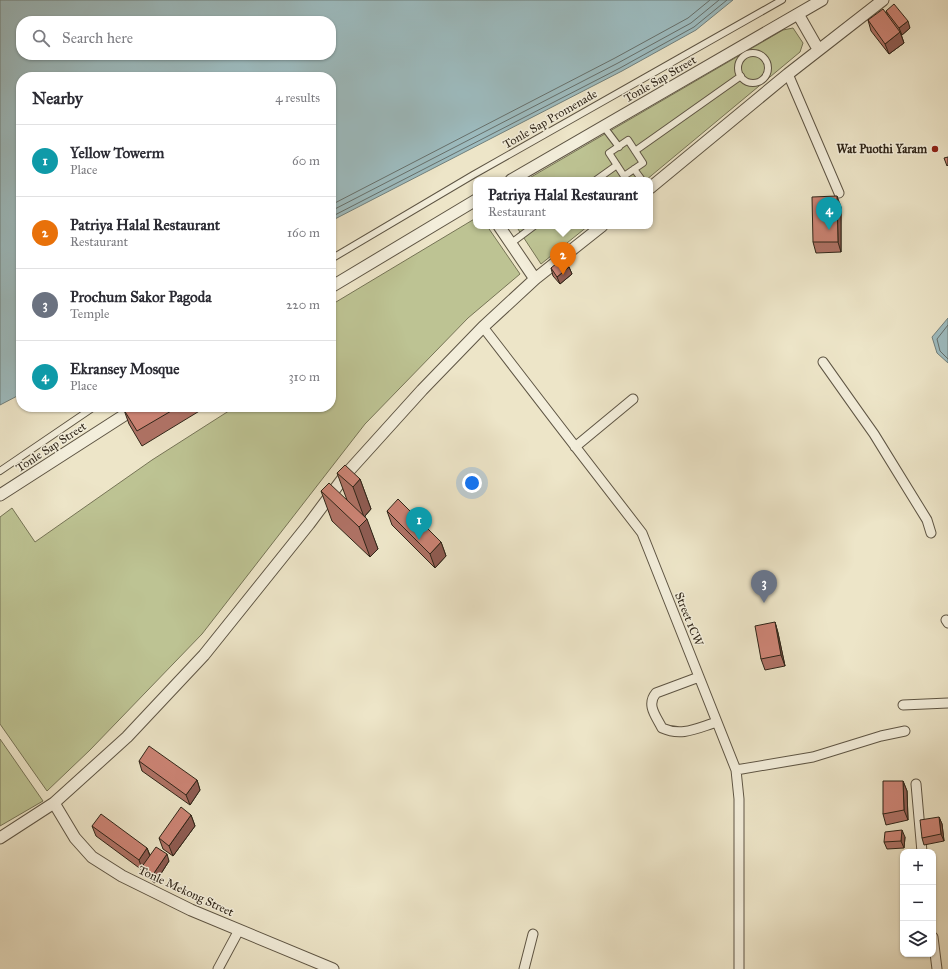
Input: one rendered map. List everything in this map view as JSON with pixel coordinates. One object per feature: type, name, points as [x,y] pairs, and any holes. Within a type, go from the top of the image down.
[{"type":"street","name":"Tonle Sap Promenade","points":[[336,257],[473,175],[782,0]]},
{"type":"street","name":"Tonle Sap Street","points":[[515,177],[743,52],[798,14],[822,0]]},
{"type":"street","points":[[653,186],[818,49],[883,0]]},
{"type":"street","points":[[798,14],[818,49]]},
{"type":"street","points":[[743,52],[758,54],[766,60],[768,72],[762,80],[756,83],[750,83],[741,76],[739,67],[743,52]]},
{"type":"street","points":[[788,74],[839,193]]},
{"type":"street","points":[[635,151],[741,76]]},
{"type":"street","points":[[762,80],[770,89]]},
{"type":"street","points":[[604,127],[619,146]]},
{"type":"street","points":[[628,140],[643,163],[624,176],[609,153],[619,146],[628,140]]},
{"type":"street","points":[[600,177],[617,165]]},
{"type":"street","points":[[634,169],[640,177]]},
{"type":"street","points":[[336,284],[473,202]]},
{"type":"street","points":[[501,229],[535,279]]},
{"type":"street","points":[[510,244],[530,229]]},
{"type":"street","points":[[0,838],[54,803],[127,737],[204,654],[309,524],[347,473],[422,390],[483,327],[535,279],[598,229]]},
{"type":"street","name":"Street 1CW","points":[[483,327],[575,447],[605,482],[642,533],[700,677],[736,770],[739,799],[739,969]]},
{"type":"street","points":[[822,362],[874,434],[927,520],[932,533]]},
{"type":"street","points":[[575,447],[633,399]]},
{"type":"street","points":[[0,470],[87,412]]},
{"type":"street","name":"Tonle Sap Street","points":[[0,495],[129,412]]},
{"type":"street","points":[[700,677],[656,693],[651,698],[651,705],[662,728],[670,732],[682,732],[717,722]]},
{"type":"street","points":[[903,705],[948,703]]},
{"type":"street","points":[[736,770],[814,757],[881,736],[905,731]]},
{"type":"street","points":[[916,784],[922,849]]},
{"type":"street","name":"Tonle Mekong Street","points":[[54,803],[75,838],[92,857],[122,876],[190,910],[333,969]]},
{"type":"street","points":[[218,969],[238,930]]},
{"type":"street","points":[[524,969],[533,934]]},
{"type":"street","points":[[936,957],[937,969]]},
{"type":"green space","points":[[793,28],[803,43],[800,52],[650,177],[531,177],[783,30]]},
{"type":"green space","points":[[473,220],[473,229],[489,229],[520,274],[468,318],[365,424],[202,634],[90,750],[47,791],[0,724],[0,517],[12,508],[35,542],[152,460],[227,412],[336,412],[336,302]]},
{"type":"green space","points":[[518,229],[584,229],[541,264]]},
{"type":"green space","points":[[0,739],[43,801],[0,826]]},
{"type":"water","points":[[0,0],[733,0],[696,30],[622,71],[336,218],[336,72],[16,72],[16,397],[0,405]]},
{"type":"water","points":[[948,318],[948,363],[937,353],[932,337]]},
{"type":"building","points":[[894,4],[908,21],[899,28],[886,11]]},
{"type":"building","points":[[883,9],[900,32],[885,44],[868,20]]},
{"type":"building","points":[[948,157],[948,165],[947,166],[944,158]]},
{"type":"building","points":[[837,196],[838,242],[813,242],[812,197]]},
{"type":"building","points":[[563,258],[569,267],[557,277],[551,268]]},
{"type":"building","points":[[125,412],[169,412],[137,431]]},
{"type":"building","points":[[345,465],[360,479],[353,487],[337,473]]},
{"type":"building","points":[[329,483],[367,519],[359,527],[321,491]]},
{"type":"building","points":[[398,499],[441,542],[430,554],[387,511]]},
{"type":"building","points":[[775,622],[781,655],[761,659],[755,626]]},
{"type":"building","points":[[149,746],[197,780],[186,795],[139,761]]},
{"type":"building","points":[[883,781],[903,781],[904,810],[883,814]]},
{"type":"building","points":[[181,807],[191,815],[169,846],[159,838]]},
{"type":"building","points":[[101,814],[147,848],[139,860],[92,826]]},
{"type":"building","points":[[939,817],[941,834],[922,838],[920,820]]},
{"type":"building","points":[[902,830],[901,841],[884,842],[885,832]]},
{"type":"building","points":[[156,847],[167,854],[152,876],[141,868]]},
{"type":"place","name":"Wat Puothi Yaram","points":[[935,149]]},
{"type":"place","name":"Ekransey Mosque","points":[[829,230]]},
{"type":"place","name":"Patriya Halal Restaurant","points":[[563,275]]},
{"type":"place","name":"Yellow Towerm","points":[[419,540]]},
{"type":"place","name":"Prochum Sakor Pagoda","points":[[764,603]]}]
